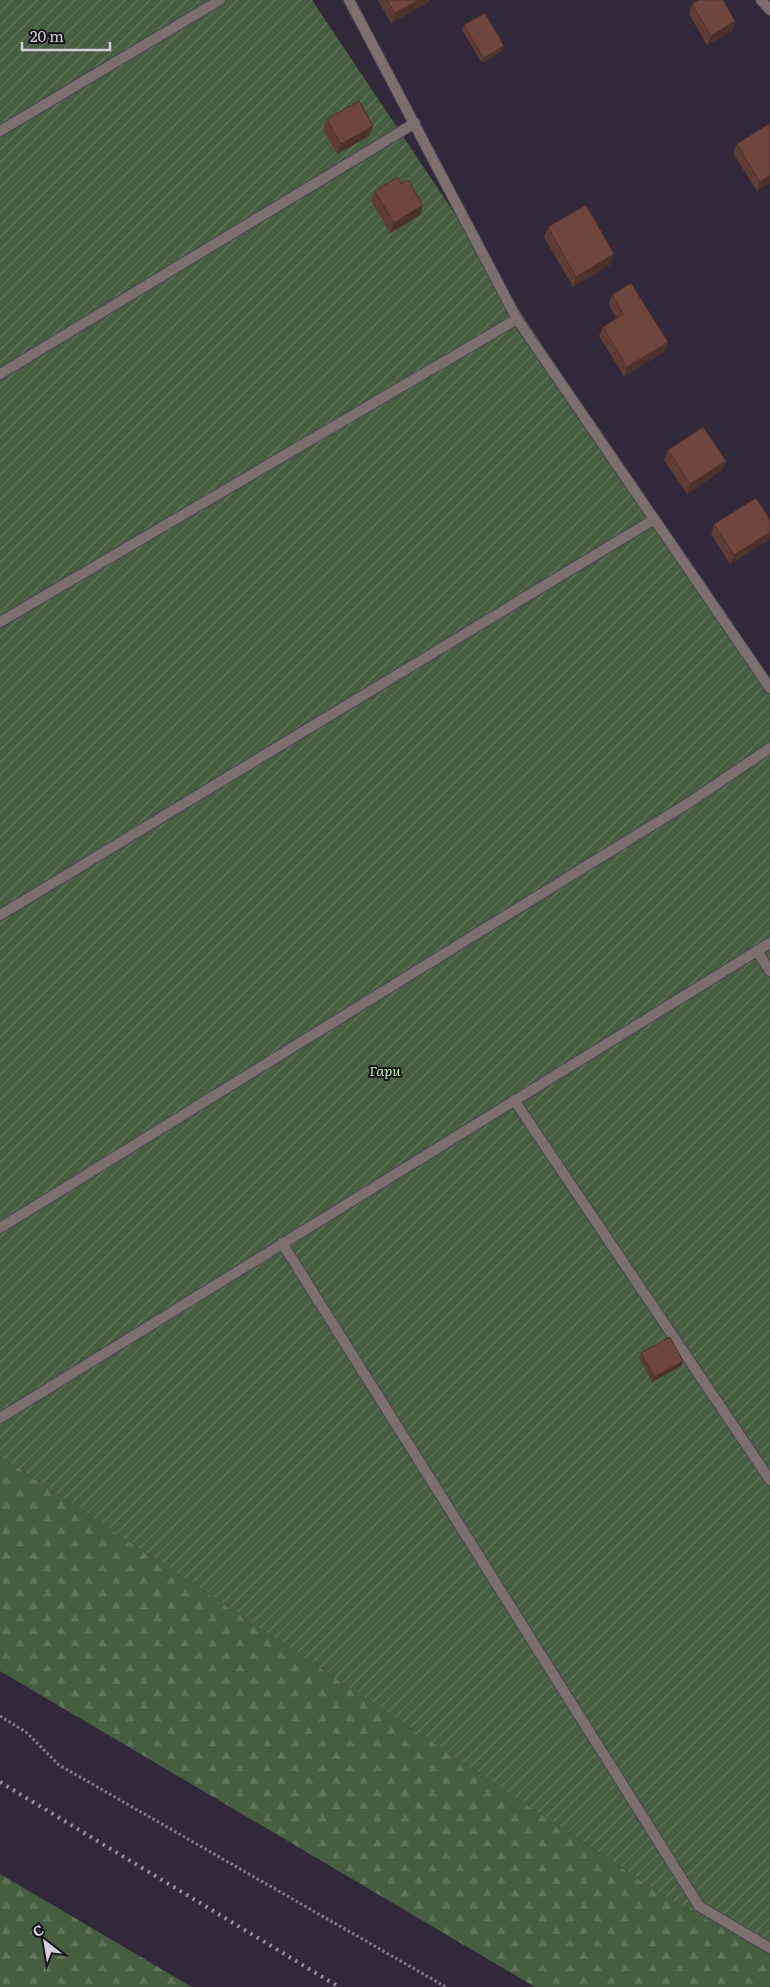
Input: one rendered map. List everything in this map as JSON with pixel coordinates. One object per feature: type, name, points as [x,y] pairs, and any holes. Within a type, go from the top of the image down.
[{"type":"street","points":[[0,131],[220,0]]},
{"type":"street","points":[[349,0],[415,122],[517,319],[770,688]]},
{"type":"street","points":[[761,0],[770,10]]},
{"type":"street","points":[[0,374],[415,122]]},
{"type":"street","points":[[0,622],[517,319]]},
{"type":"street","points":[[0,914],[653,520]]},
{"type":"street","points":[[0,1228],[690,802],[770,748]]},
{"type":"street","points":[[0,1418],[770,943]]},
{"type":"street","points":[[757,952],[770,971]]},
{"type":"street","points":[[514,1100],[770,1480]]},
{"type":"street","points":[[282,1243],[699,1906],[770,1948]]},
{"type":"path","points":[[0,1716],[26,1732],[59,1765],[446,1987]]},
{"type":"green space","name":"Гари","points":[[0,0],[312,0],[770,686],[770,1955],[666,1897],[0,1456]]},
{"type":"green space","points":[[0,1456],[666,1897],[770,1955],[770,1987],[535,1987],[0,1671]]},
{"type":"green space","points":[[0,1874],[192,1987],[0,1987]]},
{"type":"building","points":[[387,0],[419,0],[395,13]]},
{"type":"building","points":[[699,0],[723,0],[735,21],[711,36],[692,4]]},
{"type":"building","points":[[485,13],[504,46],[483,58],[464,25]]},
{"type":"building","points":[[359,101],[373,126],[341,144],[327,119]]},
{"type":"building","points":[[770,123],[770,175],[760,182],[737,144]]},
{"type":"building","points":[[398,177],[401,184],[408,180],[423,205],[394,223],[375,191]]},
{"type":"building","points":[[586,205],[614,254],[576,277],[548,227]]},
{"type":"building","points":[[631,283],[668,342],[627,367],[603,327],[623,314],[612,295]]},
{"type":"building","points":[[703,427],[726,461],[690,484],[668,450]]},
{"type":"building","points":[[756,498],[770,520],[770,532],[734,555],[714,524]]},
{"type":"building","points":[[670,1337],[683,1361],[654,1377],[641,1353]]},
{"type":"railway","points":[[0,1782],[339,1987]]}]
